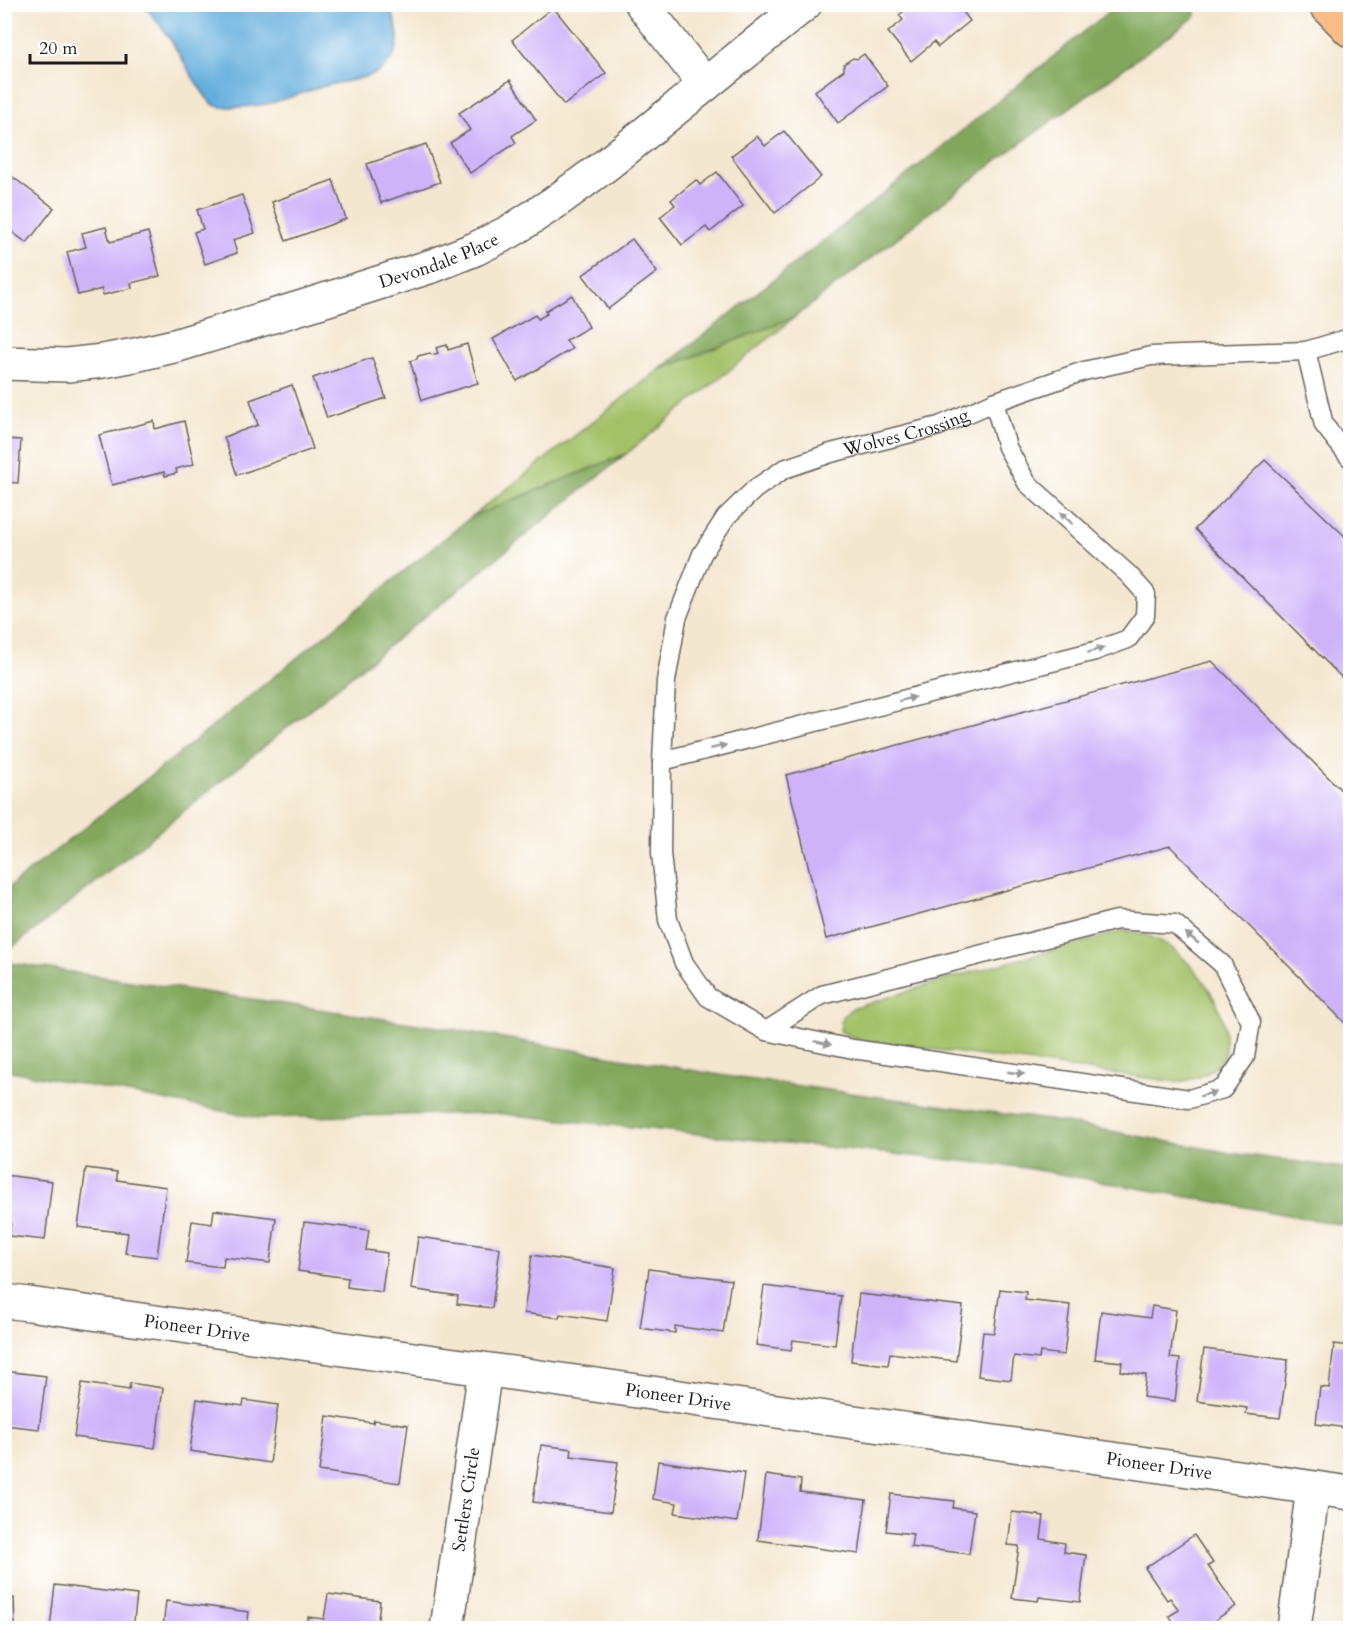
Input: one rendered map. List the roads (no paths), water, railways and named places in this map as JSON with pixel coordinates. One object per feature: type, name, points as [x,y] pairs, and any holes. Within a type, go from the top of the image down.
[{"type":"main road","points":[[1325,4],[1350,30]]},
{"type":"street","points":[[642,4],[705,85]]},
{"type":"street","name":"Devondale Place","points":[[4,363],[67,365],[103,361],[178,345],[435,265],[475,249],[511,231],[606,165],[805,4]]},
{"type":"street","name":"Pioneer Drive","points":[[4,1301],[1350,1493]]},
{"type":"street","name":"Settlers Circle","points":[[447,1629],[485,1370]]},
{"type":"street","points":[[1294,1629],[1313,1489]]},
{"type":"lane","name":"Wolves Crossing","points":[[766,1030],[822,995],[1117,920],[1175,924],[1222,964],[1251,1022],[1245,1057],[1224,1089],[1189,1099],[853,1049],[766,1030],[708,997],[684,963],[668,921],[661,853],[666,681],[677,618],[702,554],[726,518],[755,489],[784,469],[831,453],[939,426],[994,402],[1084,371],[1151,356],[1306,351],[1350,338]]},
{"type":"lane","points":[[1306,351],[1324,425],[1350,458]]},
{"type":"lane","points":[[662,762],[1095,651],[1128,639],[1145,616],[1146,594],[1129,575],[1027,483],[1007,447],[994,402]]},
{"type":"water","points":[[144,5],[387,5],[396,23],[398,41],[392,58],[372,75],[321,87],[266,104],[221,107],[209,101],[168,36]]}]
